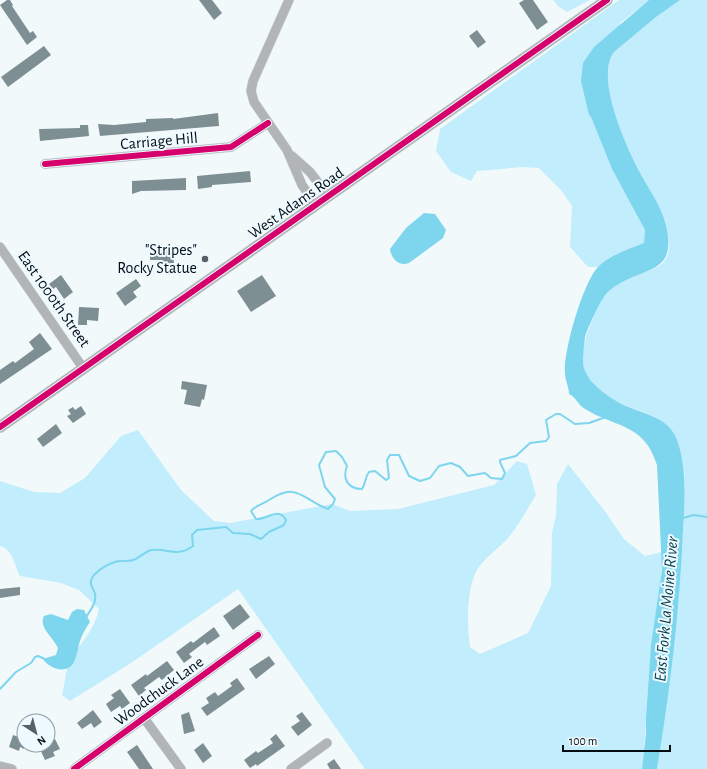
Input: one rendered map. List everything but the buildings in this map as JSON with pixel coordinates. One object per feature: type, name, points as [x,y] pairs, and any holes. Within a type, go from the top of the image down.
[{"type":"street","points":[[289,0],[252,84],[254,102],[286,150],[302,185],[316,205]]},
{"type":"street","name":"West Adams Road","points":[[0,427],[607,0]]},
{"type":"street","name":"Carriage Hill","points":[[45,164],[231,148],[268,123]]},
{"type":"street","points":[[286,150],[310,172],[328,196]]},
{"type":"street","name":"East 1000th Street","points":[[0,247],[83,368]]},
{"type":"street","name":"Woodchuck Lane","points":[[74,769],[258,635]]},
{"type":"street","points":[[144,718],[181,769]]},
{"type":"street","points":[[291,769],[327,743]]},
{"type":"street","points":[[0,766],[12,769]]},
{"type":"shaded area","points":[[553,0],[590,0],[567,12],[559,7]]},
{"type":"shaded area","points":[[619,0],[649,0],[620,23],[588,109],[589,115],[612,169],[645,230],[644,243],[619,253],[597,267],[588,267],[570,247],[572,206],[561,190],[539,168],[523,167],[477,171],[471,181],[451,172],[436,151],[440,129]]},
{"type":"shaded area","points":[[680,0],[707,0],[707,769],[657,769],[670,680],[680,591],[685,495],[684,468],[681,456],[659,419],[606,395],[591,382],[583,365],[586,337],[598,307],[608,292],[622,281],[658,267],[667,256],[669,247],[664,217],[641,176],[626,144],[614,110],[608,77],[609,63],[614,52],[656,17]]},
{"type":"shaded area","points":[[138,430],[181,490],[214,521],[230,523],[332,504],[350,511],[398,509],[494,485],[517,461],[527,464],[536,495],[511,534],[480,566],[473,578],[468,608],[468,629],[470,647],[480,654],[528,633],[551,586],[552,532],[556,515],[557,484],[568,464],[604,510],[624,539],[645,556],[662,552],[660,586],[650,659],[642,769],[365,769],[238,589],[131,663],[70,701],[62,695],[68,665],[94,624],[99,609],[79,590],[61,583],[20,576],[13,558],[4,547],[0,546],[0,481],[34,492],[60,493],[85,478],[121,436]]},
{"type":"water","name":"East Fork La Moine River","points":[[649,0],[680,0],[656,17],[614,52],[609,63],[608,77],[614,110],[626,144],[664,218],[668,242],[667,254],[662,262],[654,268],[622,282],[610,290],[603,298],[585,337],[583,365],[584,370],[591,381],[605,394],[628,407],[653,416],[667,425],[677,440],[680,451],[684,473],[685,496],[680,590],[670,680],[657,769],[642,769],[646,733],[651,645],[662,570],[657,465],[645,441],[637,434],[628,428],[585,409],[569,394],[565,373],[567,349],[571,333],[581,299],[594,273],[600,265],[610,258],[644,243],[645,230],[612,169],[589,115],[581,81],[583,63],[594,47]]},
{"type":"water","points":[[424,213],[435,214],[446,230],[443,238],[409,263],[399,263],[392,256],[390,249],[406,228]]},
{"type":"water","points":[[77,609],[84,610],[90,622],[82,636],[75,660],[71,666],[63,669],[54,668],[43,659],[56,655],[58,648],[44,628],[44,616],[51,614],[68,620],[72,612]]},
{"type":"waterway","points":[[86,617],[95,600],[95,594],[91,585],[92,578],[98,571],[109,564],[117,561],[133,560],[152,550],[177,552],[187,550],[193,546],[192,535],[197,530],[226,527],[233,533],[250,534],[261,539],[269,532],[284,525],[286,520],[279,514],[256,519],[251,511],[257,506],[287,492],[300,494],[328,509],[333,504],[335,499],[325,487],[319,465],[326,452],[336,451],[342,457],[347,466],[345,475],[347,482],[357,489],[362,489],[369,472],[375,471],[386,480],[389,478],[387,460],[390,455],[399,455],[409,476],[420,481],[430,478],[439,466],[451,463],[460,467],[468,476],[485,473],[491,478],[502,479],[505,473],[500,460],[516,456],[530,443],[546,441],[549,437],[546,420],[556,414],[560,414],[575,424],[589,423],[606,417]]},
{"type":"waterway","points":[[683,518],[694,515],[707,517]]},
{"type":"waterway","points":[[0,689],[16,672],[31,663],[35,657],[38,656],[45,659]]},
{"type":"cycle path","points":[[0,427],[607,0]]},
{"type":"cycle path","points":[[45,164],[231,147],[268,123]]},
{"type":"cycle path","points":[[74,769],[258,635]]},
{"type":"place","name":"\"Stripes\" Rocky Statue","points":[[205,259]]}]
